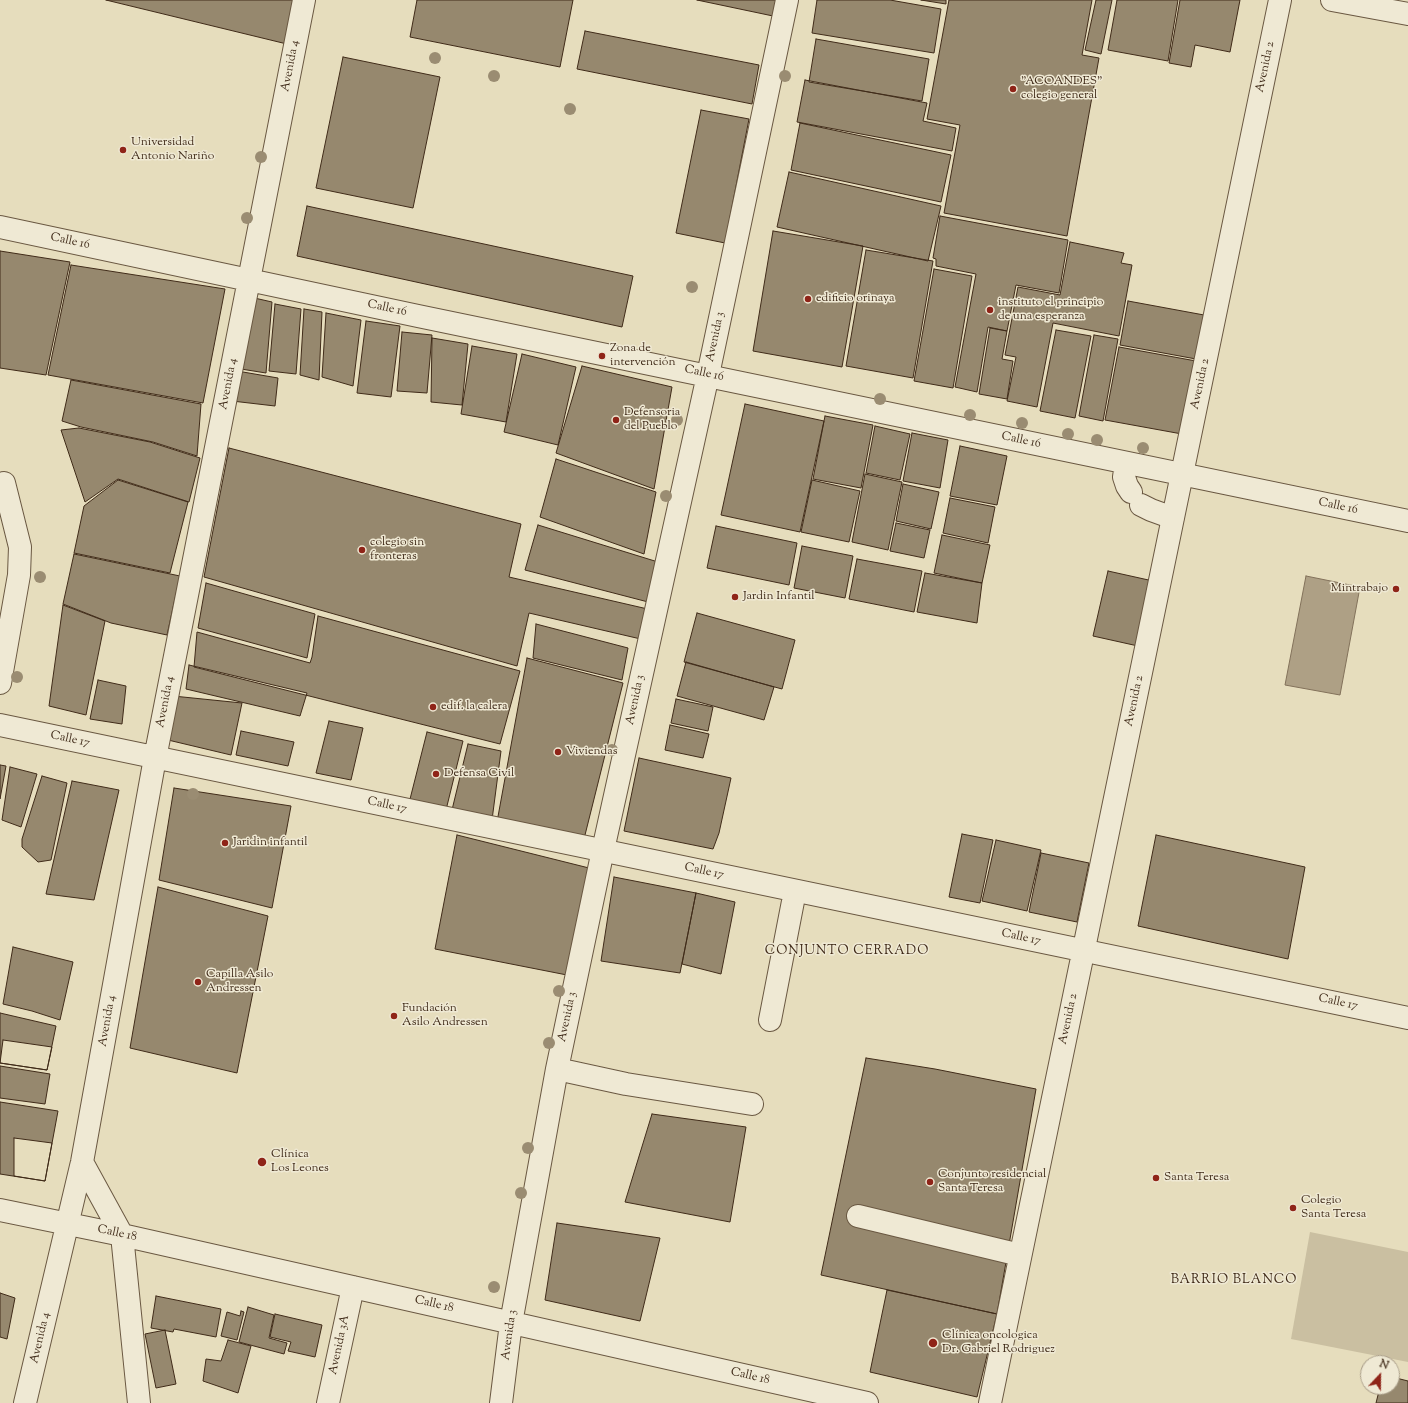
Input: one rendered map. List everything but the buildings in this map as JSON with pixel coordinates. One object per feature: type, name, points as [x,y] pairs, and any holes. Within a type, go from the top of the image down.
[{"type":"street","name":"Avenida 4","points":[[25,1403],[82,1162],[155,758],[304,0]]},
{"type":"street","name":"Avenida 3","points":[[501,1403],[511,1323],[557,1069],[603,850],[708,375],[787,0]]},
{"type":"street","name":"Avenida 2","points":[[990,1403],[1280,0]]},
{"type":"street","points":[[1332,0],[1408,14]]},
{"type":"street","name":"Calle 16","points":[[0,227],[1408,521]]},
{"type":"street","points":[[1126,463],[1124,477],[1127,486],[1136,498],[1150,510],[1173,518]]},
{"type":"street","points":[[0,683],[19,575],[20,547],[4,483]]},
{"type":"street","name":"Calle 17","points":[[0,725],[1408,1018]]},
{"type":"street","points":[[770,1020],[795,891]]},
{"type":"street","points":[[557,1069],[626,1084],[752,1104]]},
{"type":"street","points":[[82,1162],[122,1235],[139,1403]]},
{"type":"street","name":"Calle 18","points":[[0,1210],[122,1235],[867,1403]]},
{"type":"street","points":[[858,1216],[1020,1255]]},
{"type":"street","name":"Avenida 3A","points":[[328,1403],[353,1287]]},
{"type":"shaded area","points":[[1306,576],[1360,587],[1340,695],[1285,685]]},
{"type":"shaded area","points":[[1310,1232],[1408,1252],[1408,1362],[1400,1360],[1400,1355],[1372,1355],[1291,1339]]},
{"type":"place","name":"\"ACOANDES\" colegio general","points":[[1013,89]]},
{"type":"place","name":"Universidad Antonio Nariño","points":[[123,150]]},
{"type":"place","name":"edificio orinaya","points":[[808,299]]},
{"type":"place","name":"instituto el principio de una esperanza","points":[[990,310]]},
{"type":"place","name":"Zona de intervención","points":[[602,356]]},
{"type":"place","name":"Defensoria del Pueblo","points":[[616,420]]},
{"type":"place","name":"colegio sin fronteras","points":[[362,550]]},
{"type":"place","name":"Mintrabajo","points":[[1396,589]]},
{"type":"place","name":"Jardin Infantil","points":[[735,597]]},
{"type":"place","name":"edif. la calera","points":[[433,707]]},
{"type":"place","name":"Viviendas","points":[[558,752]]},
{"type":"place","name":"Defensa Civil","points":[[436,774]]},
{"type":"place","name":"Jaridin infantil","points":[[225,843]]},
{"type":"place","name":"Capilla Asilo Andressen","points":[[198,982]]},
{"type":"place","name":"Fundación Asilo Andressen","points":[[394,1016]]},
{"type":"place","name":"Clínica Los Leones","points":[[262,1162]]},
{"type":"place","name":"Santa Teresa","points":[[1156,1178]]},
{"type":"place","name":"Conjunto residencial Santa Teresa","points":[[930,1182]]},
{"type":"place","name":"Colegio Santa Teresa","points":[[1293,1208]]},
{"type":"place","name":"Clínica oncologica Dr. Gabriel Rodriguez","points":[[933,1343]]},
{"type":"district","name":"CONJUNTO CERRADO","points":[[847,952]]},
{"type":"district","name":"BARRIO BLANCO","points":[[1234,1281]]}]
